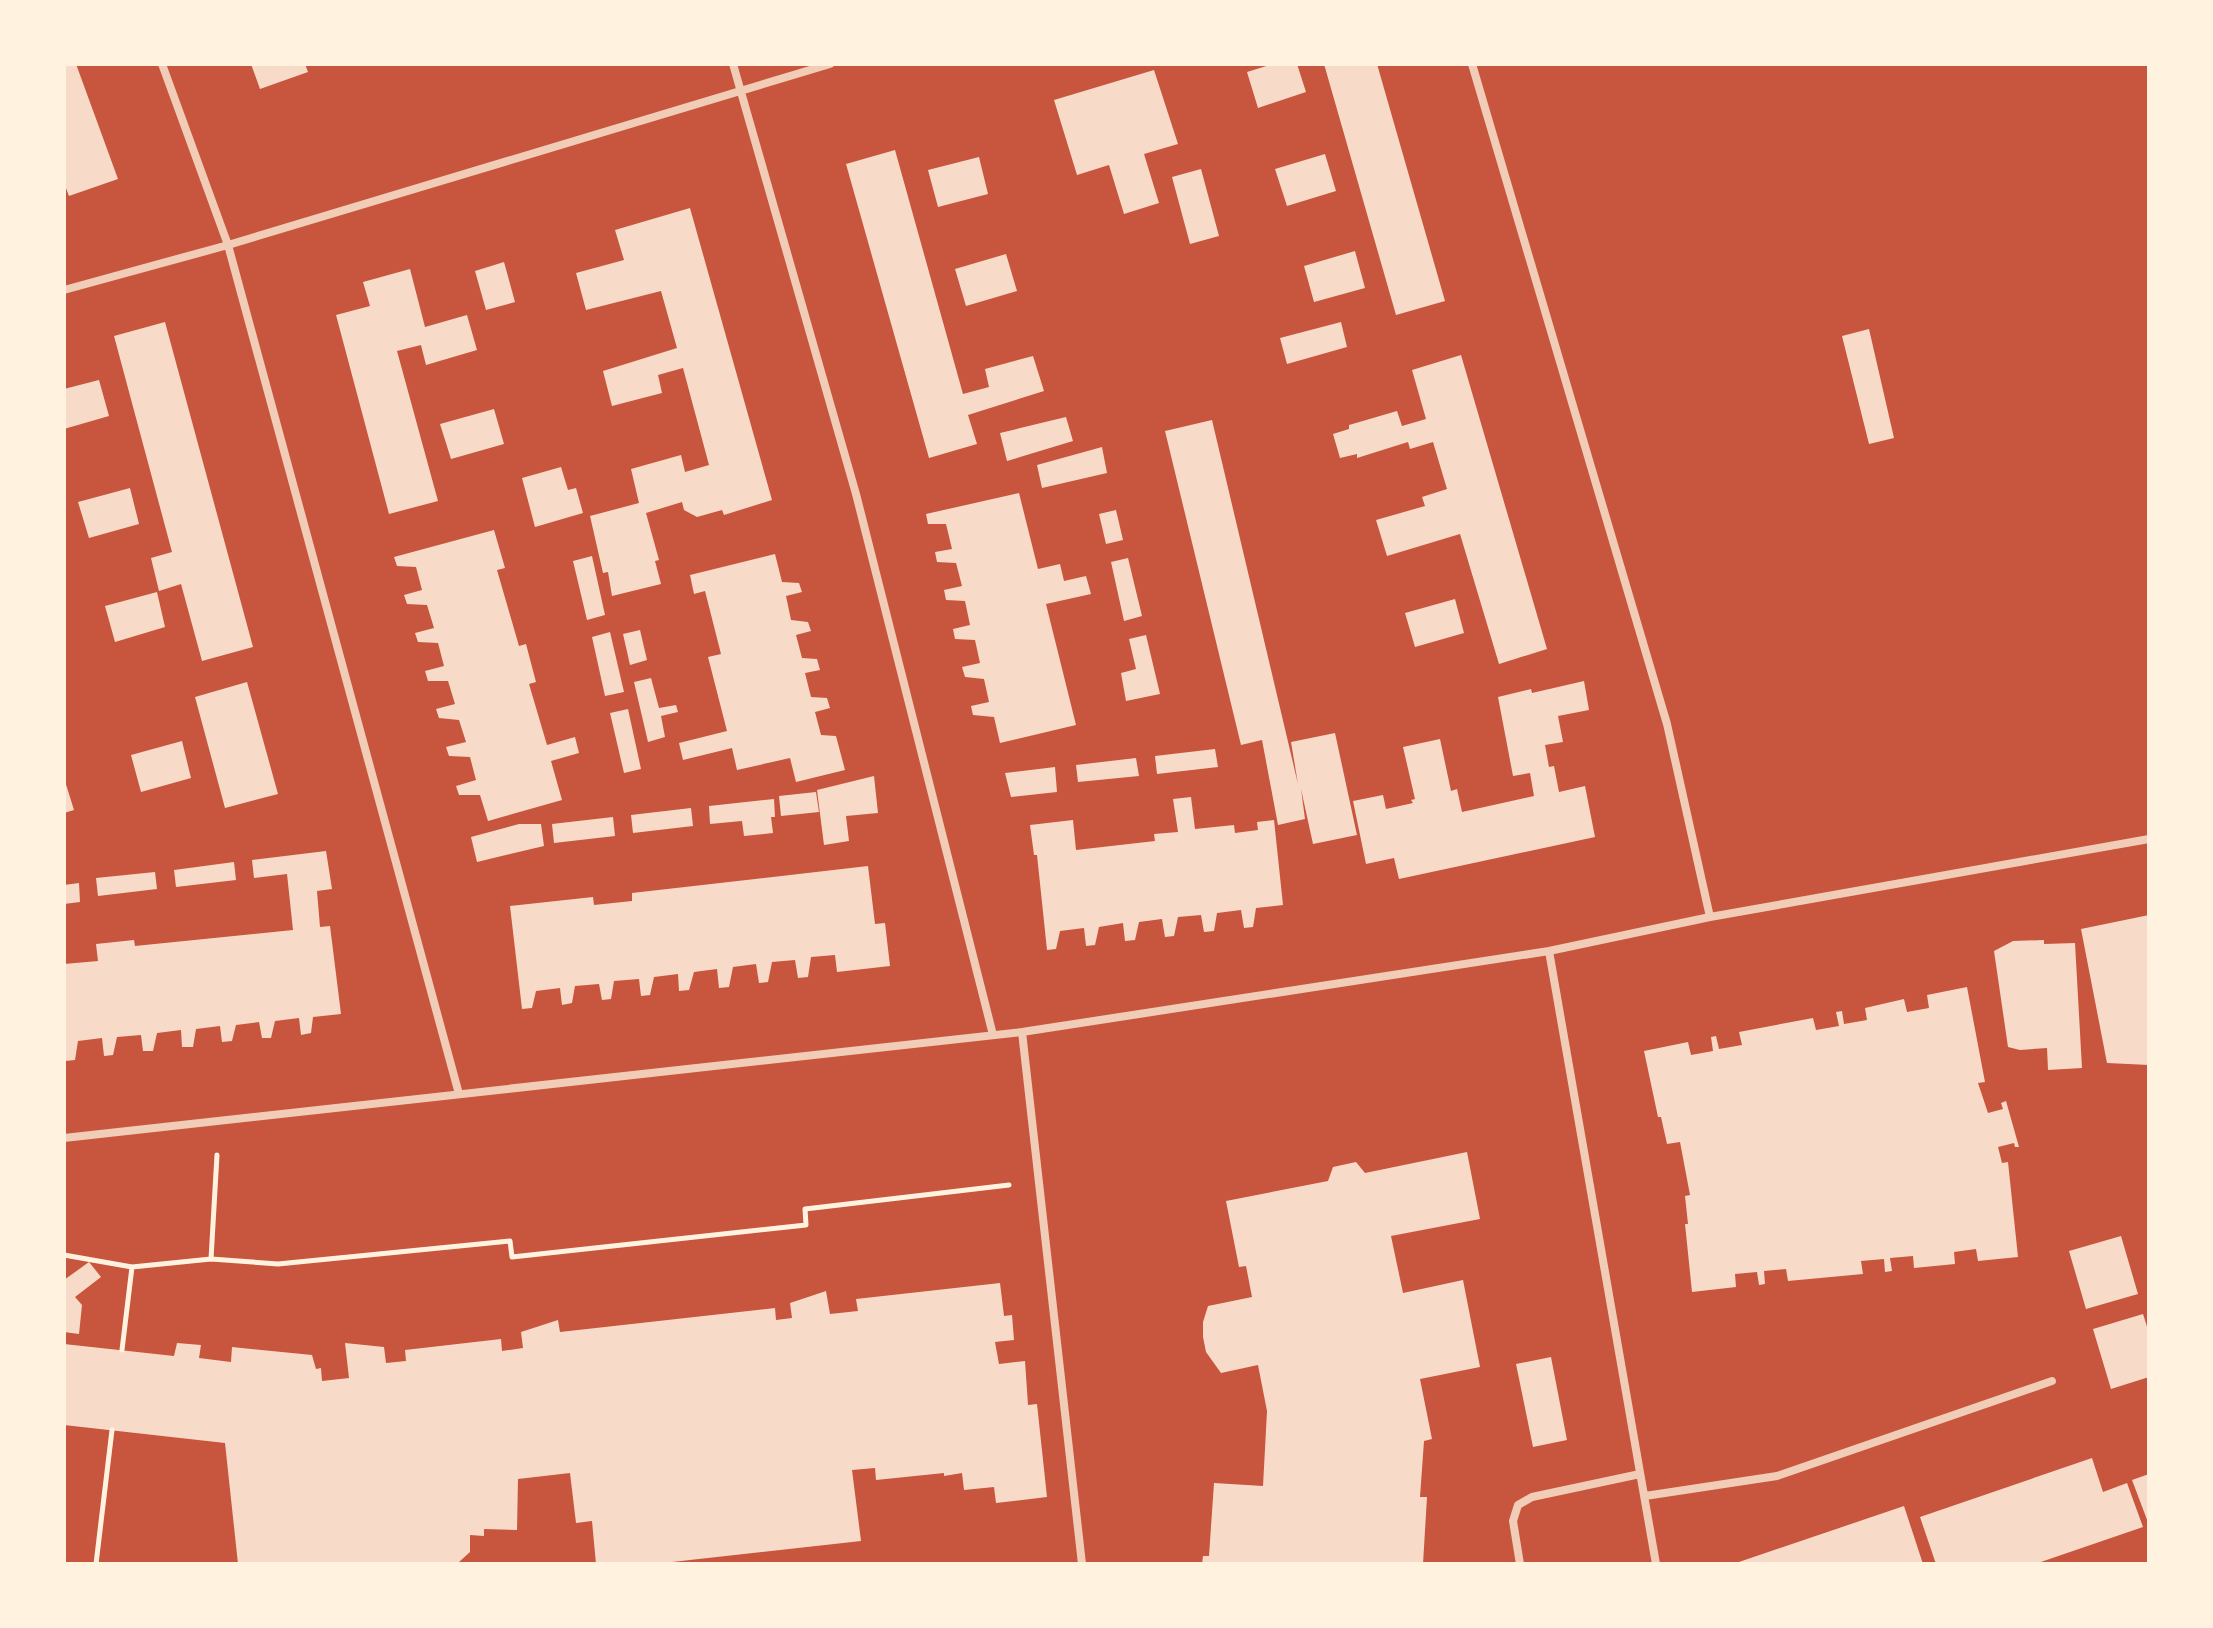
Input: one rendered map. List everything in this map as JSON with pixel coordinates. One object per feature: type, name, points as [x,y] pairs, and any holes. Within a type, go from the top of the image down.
[{"type":"street","points":[[162,64],[228,245],[459,1094]]},
{"type":"street","points":[[733,64],[856,494],[993,1035]]},
{"type":"street","points":[[64,290],[228,245],[830,64]]},
{"type":"street","points":[[1472,64],[1667,724],[1710,917]]},
{"type":"street","points":[[64,1138],[1022,1032],[1549,951],[1710,917],[2149,839]]},
{"type":"street","points":[[1549,951],[1656,1564]]},
{"type":"street","points":[[1022,1032],[1082,1564]]},
{"type":"street","points":[[1645,1496],[1777,1476],[2052,1381]]},
{"type":"street","points":[[1520,1564],[1513,1521],[1518,1505],[1532,1497],[1640,1474]]},
{"type":"path","points":[[211,1259],[219,1122]]},
{"type":"path","points":[[64,1255],[132,1267],[211,1259],[278,1264],[510,1241],[512,1257],[806,1225],[805,1209],[1039,1181]]},
{"type":"path","points":[[122,1350],[132,1267]]},
{"type":"path","points":[[96,1564],[112,1430]]},
{"type":"building","points":[[64,64],[76,64],[118,179],[69,196],[64,183]]},
{"type":"building","points":[[251,64],[305,64],[308,72],[260,89]]},
{"type":"building","points":[[1273,64],[1297,64],[1306,92],[1258,108],[1247,72]]},
{"type":"building","points":[[1324,64],[1377,64],[1445,301],[1396,315]]},
{"type":"building","points":[[1154,70],[1178,144],[1144,154],[1159,203],[1124,214],[1109,165],[1077,175],[1054,100]]},
{"type":"building","points":[[895,150],[963,394],[989,387],[985,369],[1033,356],[1044,391],[968,415],[977,444],[929,458],[846,164]]},
{"type":"building","points":[[1325,154],[1336,191],[1287,206],[1275,169]]},
{"type":"building","points":[[979,157],[988,194],[938,207],[928,170]]},
{"type":"building","points":[[1201,169],[1219,236],[1190,244],[1172,177]]},
{"type":"building","points":[[690,208],[772,500],[724,515],[722,510],[697,517],[684,510],[682,502],[646,513],[659,560],[655,561],[661,584],[612,596],[608,572],[603,573],[590,516],[639,503],[631,469],[681,455],[685,472],[709,465],[683,368],[658,375],[662,393],[612,406],[603,371],[677,348],[661,291],[586,310],[576,273],[624,260],[615,230]]},
{"type":"building","points":[[1355,251],[1365,288],[1314,302],[1304,266]]},
{"type":"building","points":[[1006,254],[1017,291],[966,306],[955,269]]},
{"type":"building","points":[[504,262],[515,302],[486,310],[475,271]]},
{"type":"building","points":[[410,269],[425,327],[467,315],[477,350],[426,365],[421,345],[397,351],[438,501],[389,514],[336,315],[370,306],[363,282]]},
{"type":"building","points":[[165,322],[253,647],[202,661],[181,584],[159,591],[151,558],[172,552],[114,336]]},
{"type":"building","points":[[1341,322],[1347,347],[1287,364],[1280,338]]},
{"type":"building","points":[[1869,329],[1894,438],[1869,444],[1842,336]]},
{"type":"building","points":[[1461,355],[1547,649],[1499,664],[1460,534],[1387,556],[1376,520],[1425,506],[1422,497],[1447,489],[1433,442],[1410,449],[1408,442],[1357,458],[1357,454],[1340,458],[1333,434],[1349,429],[1349,425],[1397,411],[1402,426],[1426,419],[1412,370]]},
{"type":"building","points":[[99,380],[109,416],[64,429],[64,389]]},
{"type":"building","points":[[494,409],[504,444],[451,459],[440,424]]},
{"type":"building","points":[[1066,417],[1073,441],[1007,461],[1000,433]]},
{"type":"building","points":[[1212,420],[1298,784],[1291,742],[1335,733],[1357,835],[1313,844],[1301,789],[1305,819],[1278,825],[1262,740],[1241,745],[1165,431]]},
{"type":"building","points":[[1102,447],[1107,473],[1042,488],[1037,465]]},
{"type":"building","points":[[561,467],[568,490],[576,488],[583,513],[535,527],[522,478]]},
{"type":"building","points":[[130,488],[139,524],[89,538],[78,502]]},
{"type":"building","points":[[1019,493],[1038,569],[1060,564],[1064,581],[1086,576],[1091,594],[1046,604],[1076,725],[1000,743],[994,717],[973,715],[971,706],[989,702],[984,679],[965,677],[962,667],[980,663],[975,640],[955,639],[953,629],[970,625],[965,601],[946,600],[944,590],[962,586],[956,563],[937,562],[935,552],[952,549],[946,524],[928,524],[926,514]]},
{"type":"building","points":[[1116,510],[1123,540],[1106,544],[1099,514]]},
{"type":"building","points":[[494,530],[505,568],[497,570],[519,646],[526,644],[536,682],[529,684],[547,745],[575,737],[579,753],[551,761],[562,800],[488,821],[480,795],[459,795],[456,786],[476,780],[470,757],[449,756],[446,747],[466,742],[459,720],[439,718],[436,709],[455,704],[448,681],[428,681],[425,671],[444,666],[438,643],[418,642],[415,633],[434,628],[427,605],[407,604],[404,595],[422,590],[416,567],[397,566],[394,557]]},
{"type":"building","points":[[775,554],[782,582],[799,583],[802,592],[786,596],[791,620],[808,622],[811,631],[796,635],[802,658],[817,659],[820,670],[805,673],[811,697],[827,698],[830,708],[815,712],[821,735],[836,736],[845,770],[796,782],[790,758],[737,770],[732,748],[683,760],[679,743],[727,731],[708,657],[721,654],[705,591],[694,594],[690,575]]},
{"type":"building","points":[[592,556],[605,615],[587,620],[573,561]]},
{"type":"building","points":[[1128,558],[1142,616],[1124,621],[1111,562]]},
{"type":"building","points":[[157,592],[165,627],[115,642],[105,606]]},
{"type":"building","points":[[1455,599],[1464,633],[1415,647],[1405,613]]},
{"type":"building","points":[[640,630],[647,660],[630,665],[623,634]]},
{"type":"building","points":[[610,632],[624,692],[605,696],[592,637]]},
{"type":"building","points":[[1146,635],[1160,694],[1126,701],[1121,673],[1136,669],[1129,639]]},
{"type":"building","points":[[651,678],[659,708],[676,705],[678,712],[661,716],[665,737],[648,742],[634,682]]},
{"type":"building","points":[[1584,681],[1589,710],[1558,716],[1563,742],[1545,745],[1549,767],[1554,766],[1559,792],[1585,786],[1595,837],[1399,879],[1394,858],[1366,864],[1353,801],[1383,795],[1386,809],[1413,803],[1411,800],[1415,799],[1403,747],[1440,739],[1451,791],[1457,789],[1462,812],[1534,796],[1530,773],[1513,776],[1498,697]]},
{"type":"building","points":[[247,682],[278,794],[225,808],[195,697]]},
{"type":"building","points":[[628,709],[641,769],[624,773],[610,713]]},
{"type":"building","points":[[182,741],[191,778],[141,792],[131,755]]},
{"type":"building","points":[[1215,749],[1218,767],[1157,774],[1155,756]]},
{"type":"building","points":[[1136,758],[1139,776],[1078,782],[1076,765]]},
{"type":"building","points":[[1055,767],[1057,792],[1011,797],[1005,773]]},
{"type":"building","points":[[874,776],[878,813],[846,816],[849,841],[824,845],[817,790]]},
{"type":"building","points":[[64,778],[74,810],[64,813]]},
{"type":"building","points":[[816,792],[819,812],[781,816],[779,796]]},
{"type":"building","points":[[1191,797],[1195,829],[1234,825],[1235,833],[1258,830],[1257,822],[1274,820],[1283,905],[1256,908],[1253,927],[1244,928],[1241,910],[1217,913],[1214,931],[1204,932],[1201,915],[1178,917],[1174,936],[1165,937],[1162,919],[1139,922],[1135,940],[1125,941],[1123,923],[1099,927],[1095,945],[1086,946],[1084,928],[1060,931],[1056,949],[1047,950],[1037,855],[1034,855],[1030,825],[1073,820],[1076,850],[1155,841],[1154,834],[1178,832],[1173,799]]},
{"type":"building","points":[[774,799],[775,817],[771,817],[773,833],[744,836],[742,821],[710,824],[709,806]]},
{"type":"building","points":[[691,808],[693,826],[633,833],[631,815]]},
{"type":"building","points":[[613,817],[615,836],[554,843],[552,824]]},
{"type":"building","points":[[519,824],[541,824],[544,846],[477,862],[471,837]]},
{"type":"building","points":[[326,851],[332,889],[317,891],[320,927],[330,926],[341,1014],[313,1017],[311,1033],[301,1035],[299,1018],[275,1021],[271,1038],[262,1038],[259,1022],[236,1025],[232,1041],[222,1042],[220,1026],[196,1029],[193,1047],[182,1047],[181,1030],[157,1033],[153,1051],[143,1051],[141,1035],[117,1037],[113,1055],[104,1056],[102,1038],[78,1041],[75,1060],[65,1061],[64,964],[98,961],[96,944],[134,940],[135,946],[293,930],[287,874],[254,878],[252,860]]},
{"type":"building","points":[[234,862],[236,880],[176,887],[174,870]]},
{"type":"building","points":[[868,866],[875,924],[885,923],[890,966],[837,972],[835,955],[811,957],[808,977],[798,978],[795,960],[772,962],[768,982],[759,983],[756,964],[733,967],[729,987],[719,988],[717,969],[694,972],[689,990],[679,991],[678,974],[654,977],[650,995],[641,996],[639,979],[614,981],[611,999],[602,1000],[599,984],[575,986],[572,1003],[562,1005],[560,988],[536,991],[532,1008],[522,1009],[510,906],[593,897],[594,905],[632,901],[632,893]]},
{"type":"building","points":[[155,872],[157,889],[98,896],[96,878]]},
{"type":"building","points":[[79,883],[80,902],[64,904],[64,885]]},
{"type":"building","points":[[2149,915],[2149,1065],[2107,1063],[2081,929]]},
{"type":"building","points":[[2044,940],[2044,944],[2075,943],[2082,1068],[2048,1070],[2047,1048],[2020,1050],[2008,1047],[1994,951],[2013,941]]},
{"type":"building","points":[[1967,987],[1985,1082],[1978,1083],[1988,1113],[2003,1109],[2001,1103],[2006,1101],[2019,1147],[2015,1147],[2014,1143],[1998,1147],[2002,1163],[2008,1162],[2018,1257],[1978,1261],[1976,1249],[1954,1252],[1955,1264],[1914,1268],[1913,1256],[1890,1258],[1892,1271],[1885,1272],[1884,1259],[1861,1261],[1863,1274],[1788,1281],[1786,1269],[1764,1271],[1765,1284],[1759,1285],[1757,1272],[1735,1274],[1736,1287],[1692,1292],[1685,1224],[1688,1224],[1685,1196],[1690,1195],[1680,1142],[1667,1144],[1644,1051],[1688,1042],[1691,1055],[1713,1051],[1711,1037],[1716,1036],[1719,1049],[1742,1045],[1739,1032],[1813,1018],[1816,1030],[1839,1026],[1836,1012],[1842,1011],[1844,1024],[1867,1020],[1865,1008],[1904,999],[1907,1012],[1929,1008],[1927,995]]},
{"type":"building","points":[[1467,1152],[1480,1219],[1391,1236],[1403,1293],[1463,1280],[1480,1367],[1420,1379],[1432,1439],[1424,1441],[1420,1497],[1427,1497],[1423,1564],[1202,1564],[1203,1556],[1209,1556],[1214,1483],[1263,1486],[1267,1411],[1258,1365],[1221,1373],[1206,1352],[1203,1337],[1208,1306],[1252,1297],[1246,1266],[1239,1267],[1226,1201],[1328,1181],[1333,1167],[1356,1162],[1365,1173]]},
{"type":"building","points":[[2121,1236],[2138,1294],[2086,1309],[2069,1251]]},
{"type":"building","points":[[89,1262],[101,1277],[75,1297],[82,1305],[79,1334],[64,1332],[64,1280]]},
{"type":"building","points":[[1000,1283],[1004,1316],[1012,1315],[1014,1340],[995,1342],[999,1364],[1025,1361],[1028,1405],[1037,1404],[1047,1497],[996,1503],[994,1487],[964,1490],[962,1473],[876,1480],[875,1468],[852,1470],[861,1541],[654,1564],[596,1564],[592,1521],[576,1523],[570,1473],[518,1479],[517,1530],[484,1529],[484,1536],[470,1535],[470,1552],[459,1562],[238,1564],[225,1443],[64,1425],[64,1344],[174,1356],[177,1343],[201,1345],[199,1358],[231,1362],[232,1347],[312,1355],[316,1369],[321,1368],[322,1381],[349,1378],[345,1343],[384,1347],[386,1363],[406,1361],[405,1350],[501,1339],[502,1351],[523,1348],[521,1332],[558,1320],[560,1332],[775,1308],[776,1320],[792,1318],[790,1303],[826,1291],[830,1314],[858,1311],[856,1299]]},
{"type":"building","points":[[2143,1314],[2149,1333],[2149,1377],[2111,1389],[2093,1329]]},
{"type":"building","points":[[1551,1357],[1567,1440],[1533,1447],[1516,1364]]},
{"type":"building","points":[[2092,1458],[2103,1492],[2127,1483],[2143,1527],[2035,1564],[1936,1564],[1920,1517]]},
{"type":"building","points":[[2149,1474],[2149,1525],[2132,1480]]},
{"type":"building","points":[[1904,1506],[1923,1564],[1736,1564],[1736,1563]]}]
